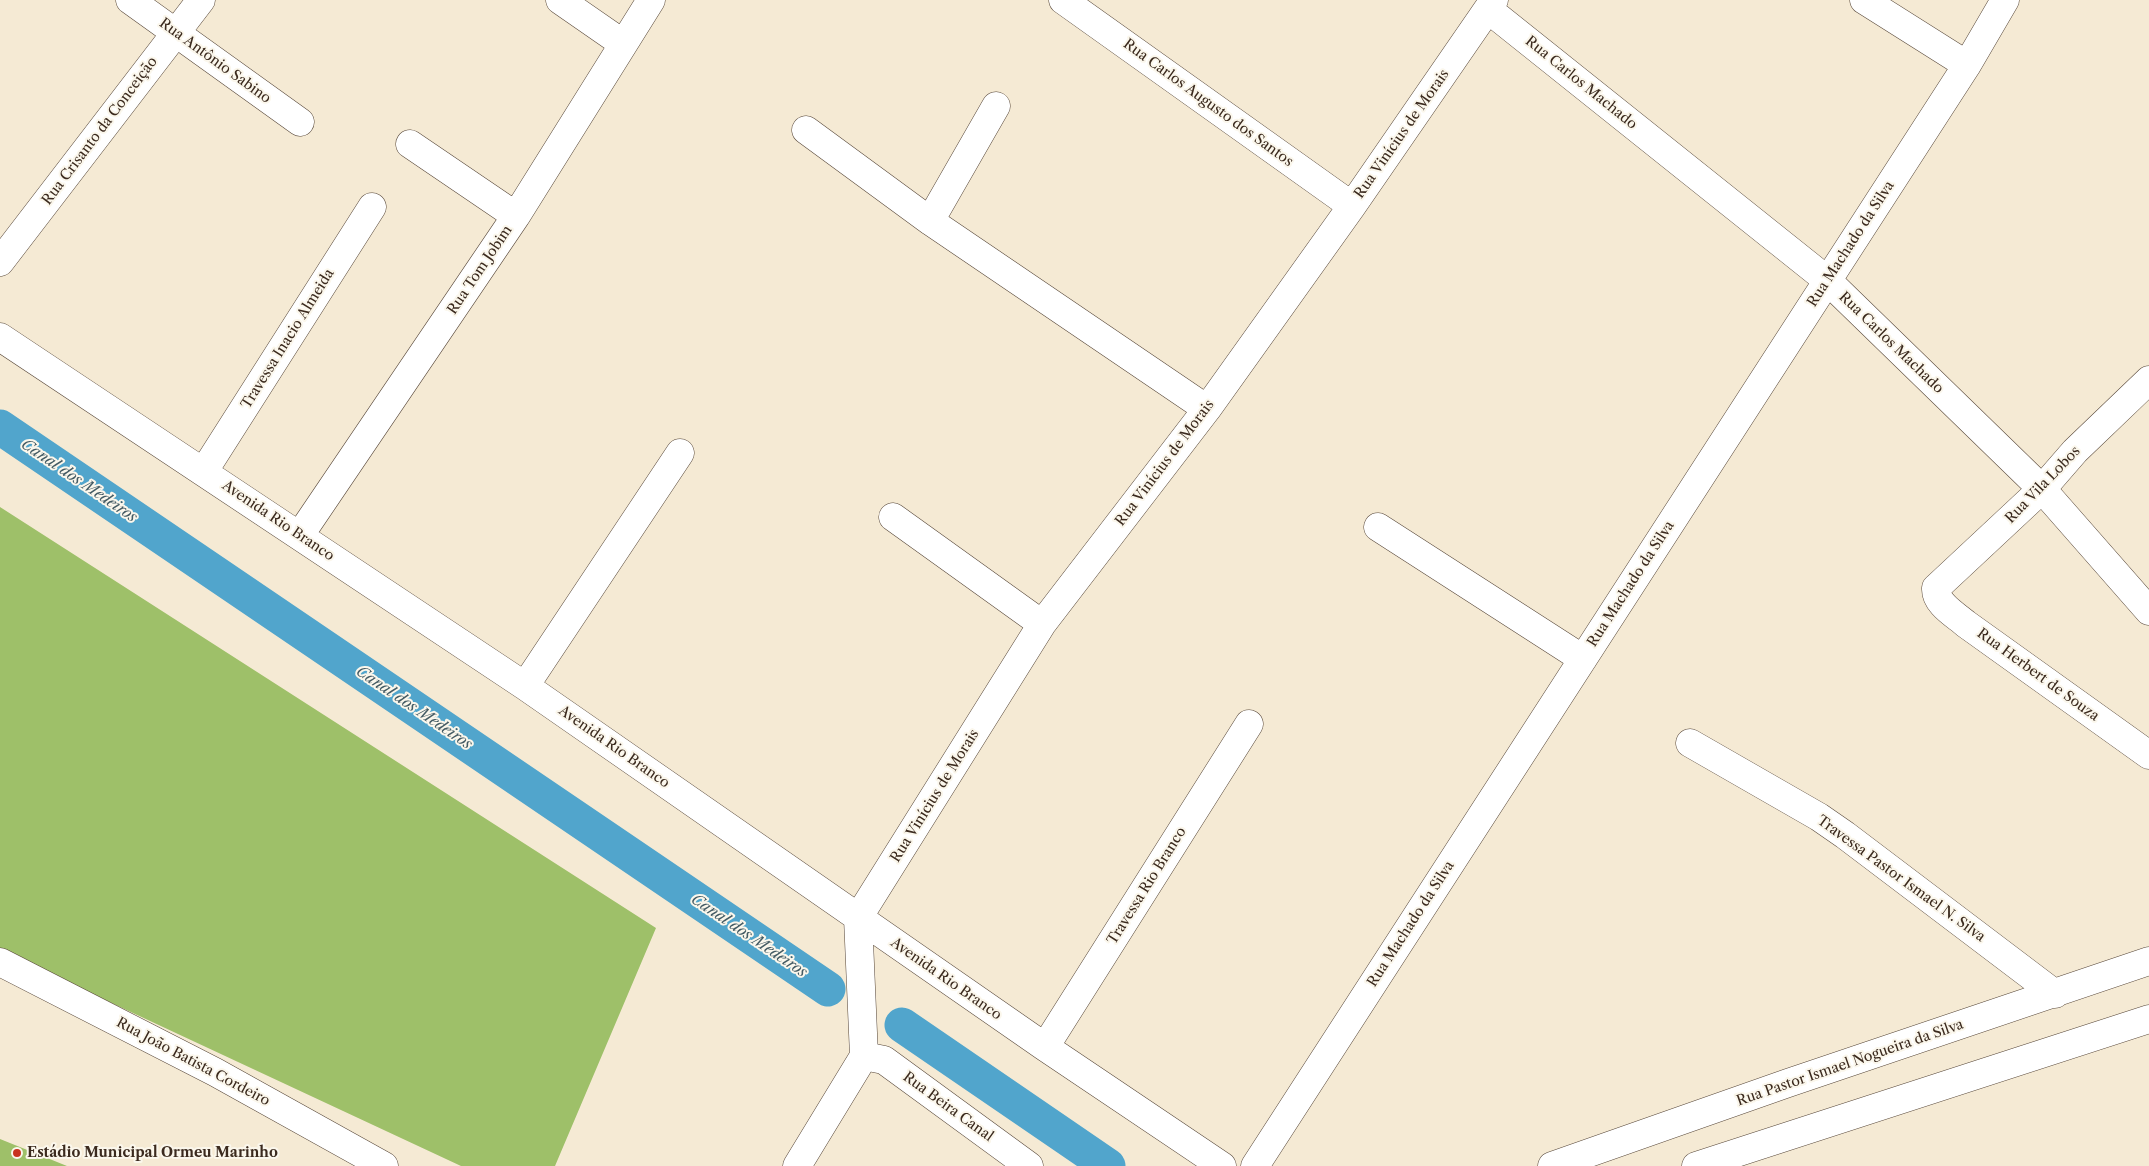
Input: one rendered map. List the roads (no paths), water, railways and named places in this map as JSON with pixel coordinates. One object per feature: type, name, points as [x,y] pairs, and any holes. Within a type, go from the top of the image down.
[{"type":"street","name":"Rua Antônio Sabino","points":[[130,0],[300,122]]},
{"type":"street","name":"Rua Crisanto da Conceição","points":[[0,262],[201,0]]},
{"type":"street","points":[[560,0],[622,43]]},
{"type":"street","name":"Rua Tom Jobim","points":[[300,535],[516,216],[622,43],[651,0]]},
{"type":"street","name":"Rua Carlos Augusto dos Santos","points":[[1063,0],[1352,206]]},
{"type":"street","points":[[1864,0],[1967,65]]},
{"type":"street","name":"Rua Machado da Silva","points":[[1255,1166],[1967,65],[2005,0]]},
{"type":"street","name":"Rua Vinícius de Morais","points":[[859,927],[1042,624],[1207,408],[1352,206],[1492,5]]},
{"type":"street","name":"Rua Carlos Machado","points":[[1492,5],[1827,280],[2042,489],[2149,611]]},
{"type":"street","points":[[930,221],[996,106]]},
{"type":"street","points":[[806,130],[930,221],[1207,408]]},
{"type":"street","points":[[410,144],[516,216]]},
{"type":"street","name":"Travessa Inacio Almeida","points":[[204,472],[372,207]]},
{"type":"street","name":"Avenida Rio Branco","points":[[0,337],[525,686],[859,927],[1046,1047],[1222,1166]]},
{"type":"street","name":"Rua Vila Lobos","points":[[1936,588],[2042,489],[2075,451],[2149,380]]},
{"type":"street","points":[[525,686],[680,453]]},
{"type":"street","points":[[893,517],[1042,624]]},
{"type":"street","points":[[1378,526],[1583,659]]},
{"type":"street","name":"Rua Herbert de Souza","points":[[1936,588],[1938,600],[1966,624],[2149,755]]},
{"type":"street","name":"Travessa Rio Branco","points":[[1046,1047],[1249,724]]},
{"type":"street","name":"Travessa Pastor Ismael N. Silva","points":[[1690,742],[1819,817],[2055,994]]},
{"type":"street","points":[[797,1166],[864,1047],[859,927]]},
{"type":"street","name":"Rua Pastor Ismael Nogueira da Silva","points":[[1552,1166],[1779,1086],[2149,961]]},
{"type":"street","name":"Rua João Batista Cordeiro","points":[[0,962],[215,1072],[384,1166]]},
{"type":"street","points":[[1696,1166],[1735,1160],[2149,1020]]},
{"type":"street","name":"Rua Beira Canal","points":[[864,1047],[1029,1166]]},
{"type":"waterway","name":"Canal dos Medeiros","points":[[0,427],[828,989]]},
{"type":"waterway","name":"Canal dos Medeiros","points":[[902,1025],[1108,1166]]},
{"type":"place","name":"Estádio Municipal Ormeu Marinho","points":[[17,1153]]}]
